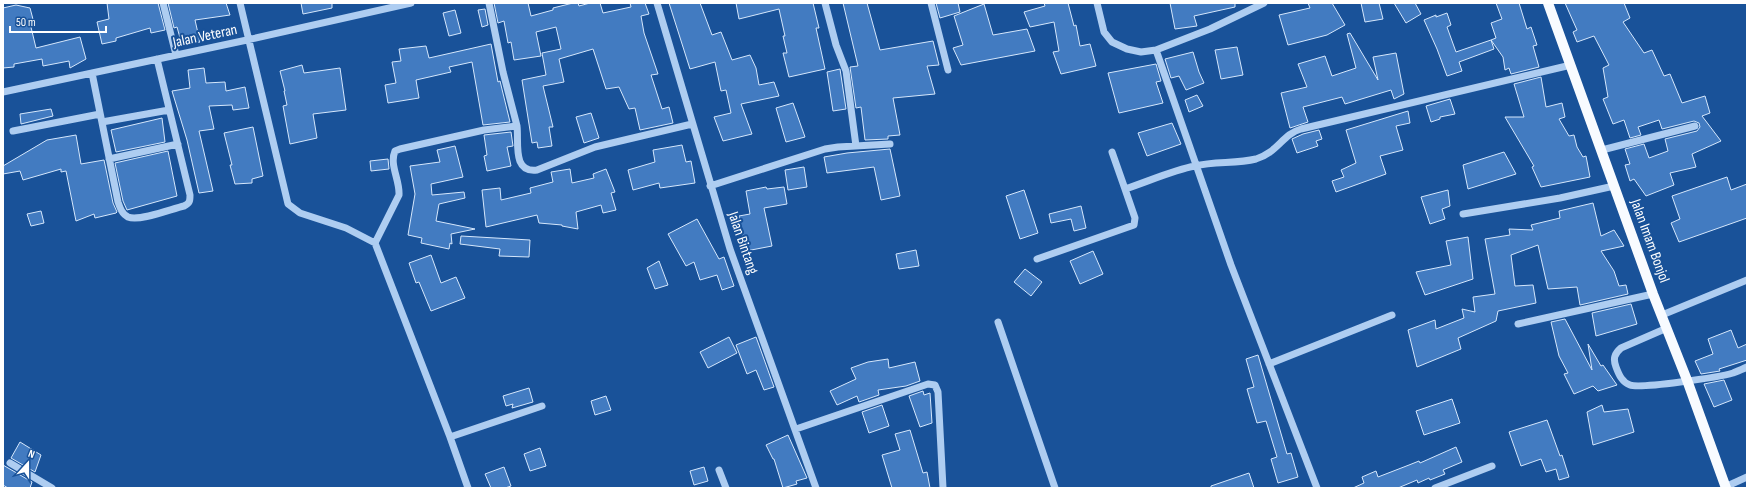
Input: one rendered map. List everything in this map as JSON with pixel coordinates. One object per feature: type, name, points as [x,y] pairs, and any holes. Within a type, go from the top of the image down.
[{"type":"main road","name":"Jalan Imam Bonjol","points":[[1548,3],[1653,294],[1687,380],[1725,487]]},
{"type":"street","points":[[163,3],[176,55]]},
{"type":"street","points":[[240,3],[288,204],[300,213],[346,228],[374,243],[450,437],[468,488]]},
{"type":"street","name":"Jalan Veteran","points":[[3,92],[157,60],[412,3]]},
{"type":"street","points":[[489,3],[503,72],[517,126],[519,162],[523,168],[529,171],[537,170],[609,142],[692,124]]},
{"type":"street","name":"Jalan Bintang","points":[[657,3],[710,186],[730,249],[816,488]]},
{"type":"street","points":[[825,3],[836,45],[846,71],[856,146]]},
{"type":"street","points":[[931,3],[948,70]]},
{"type":"street","points":[[1097,3],[1104,32],[1112,42],[1127,50],[1140,52],[1156,50],[1210,29],[1264,3]]},
{"type":"street","points":[[1156,50],[1195,166],[1314,487]]},
{"type":"street","points":[[92,73],[118,202],[122,212],[127,217],[135,219],[184,206],[190,201],[178,144],[157,60]]},
{"type":"street","points":[[1125,189],[1195,166],[1256,159],[1268,154],[1279,146],[1290,133],[1301,129],[1571,65]]},
{"type":"street","points":[[102,122],[169,110]]},
{"type":"street","points":[[13,131],[100,114]]},
{"type":"street","points":[[374,243],[399,195],[393,163],[395,151],[418,144],[484,130],[517,126]]},
{"type":"street","points":[[1602,150],[1695,126]]},
{"type":"street","points":[[109,159],[178,144]]},
{"type":"street","points":[[710,186],[825,149],[890,144]]},
{"type":"street","points":[[1037,259],[1134,225],[1135,218],[1112,152]]},
{"type":"street","points":[[1463,214],[1560,198],[1614,186]]},
{"type":"street","points":[[1662,315],[1747,280]]},
{"type":"street","points":[[1518,324],[1653,294]]},
{"type":"street","points":[[1269,364],[1392,315]]},
{"type":"street","points":[[998,322],[1055,488]]},
{"type":"street","points":[[1667,328],[1620,348],[1617,351],[1614,360],[1620,377],[1632,386],[1733,373],[1747,366]]},
{"type":"street","points":[[796,429],[928,384],[935,385],[938,392],[943,488]]},
{"type":"street","points":[[450,437],[542,406]]},
{"type":"street","points":[[10,463],[52,488]]},
{"type":"street","points":[[1435,488],[1492,466]]},
{"type":"street","points":[[719,470],[726,488]]},
{"type":"street","points":[[1725,487],[1747,477]]},
{"type":"building","points":[[107,3],[158,3],[165,30],[151,33],[150,28],[116,38],[116,41],[102,44],[97,22],[109,19]]},
{"type":"building","points":[[168,3],[226,3],[230,15],[195,20],[200,42],[182,45],[177,27],[174,28]]},
{"type":"building","points":[[301,3],[332,3],[332,8],[303,14]]},
{"type":"building","points":[[494,3],[528,3],[531,16],[573,3],[578,3],[579,6],[590,3],[600,3],[603,13],[631,7],[630,3],[645,3],[649,14],[641,16],[644,33],[658,74],[651,75],[662,109],[669,107],[673,123],[640,130],[635,108],[629,109],[619,87],[606,89],[593,49],[559,59],[564,82],[543,86],[553,127],[549,127],[552,146],[538,148],[537,142],[532,143],[522,80],[546,75],[542,53],[561,49],[556,27],[536,32],[541,56],[514,60],[511,42],[508,43],[504,21],[498,23]]},
{"type":"building","points":[[669,3],[700,3],[712,35],[721,32],[732,60],[750,55],[756,68],[759,85],[774,82],[779,96],[741,104],[752,134],[723,141],[714,117],[731,113],[726,90],[721,91],[715,62],[690,69]]},
{"type":"building","points":[[736,3],[813,3],[819,28],[816,28],[825,69],[789,77],[783,53],[787,53],[779,9],[739,19]]},
{"type":"building","points":[[843,3],[867,3],[880,50],[933,41],[939,65],[927,66],[935,94],[893,98],[900,135],[888,136],[888,139],[865,140],[861,107],[856,108],[850,67],[858,66]]},
{"type":"building","points":[[936,3],[958,3],[960,12],[940,18]]},
{"type":"building","points":[[1044,3],[1068,3],[1074,26],[1076,25],[1080,46],[1090,44],[1096,66],[1061,74],[1053,52],[1059,51],[1054,22],[1030,27],[1024,12],[1045,6]]},
{"type":"building","points":[[1170,3],[1235,3],[1235,7],[1194,16],[1197,26],[1175,29]]},
{"type":"building","points":[[1308,3],[1332,3],[1345,25],[1327,35],[1288,45],[1279,15],[1310,8]]},
{"type":"building","points":[[1361,3],[1379,3],[1383,19],[1365,22]]},
{"type":"building","points":[[1394,3],[1415,3],[1421,14],[1406,23]]},
{"type":"building","points":[[1496,3],[1519,3],[1527,29],[1531,27],[1537,45],[1533,46],[1539,67],[1511,74],[1509,68],[1505,70],[1503,57],[1491,40],[1496,38],[1491,23],[1502,19]]},
{"type":"building","points":[[1565,3],[1624,3],[1630,18],[1623,22],[1644,53],[1652,50],[1664,76],[1670,74],[1682,103],[1705,96],[1710,113],[1702,116],[1721,141],[1692,154],[1696,167],[1670,173],[1674,185],[1646,196],[1634,179],[1630,181],[1625,165],[1630,164],[1625,149],[1644,144],[1649,158],[1668,151],[1665,139],[1697,131],[1700,127],[1699,123],[1694,121],[1662,129],[1659,120],[1638,127],[1641,135],[1630,138],[1624,120],[1613,124],[1603,99],[1608,97],[1603,68],[1609,65],[1594,36],[1577,42],[1573,32],[1577,30]]},
{"type":"building","points":[[984,4],[993,35],[1027,29],[1035,51],[961,65],[953,48],[963,45],[954,16]]},
{"type":"building","points":[[16,5],[30,8],[34,23],[30,23],[36,48],[80,37],[86,59],[70,68],[69,61],[43,66],[42,59],[14,64],[14,67],[3,68],[3,8]]},
{"type":"building","points":[[485,9],[488,25],[482,27],[478,10]]},
{"type":"building","points":[[455,10],[461,33],[449,36],[443,13]]},
{"type":"building","points":[[1447,13],[1451,25],[1447,27],[1456,52],[1491,40],[1494,49],[1459,62],[1462,71],[1447,76],[1424,20],[1436,15],[1436,17]]},
{"type":"building","points":[[1350,33],[1378,80],[1373,57],[1396,53],[1404,94],[1394,99],[1391,90],[1345,104],[1342,97],[1303,107],[1308,122],[1290,128],[1281,93],[1307,87],[1298,64],[1325,56],[1332,76],[1356,68],[1347,34]]},
{"type":"building","points":[[491,44],[498,82],[500,81],[510,122],[483,125],[472,62],[449,67],[451,72],[416,80],[419,98],[388,103],[385,85],[396,83],[392,62],[401,61],[399,49],[426,46],[429,58]]},
{"type":"building","points":[[1237,47],[1243,75],[1221,79],[1215,50]]},
{"type":"building","points":[[1193,52],[1204,83],[1186,90],[1179,76],[1171,78],[1165,59]]},
{"type":"building","points":[[1156,64],[1161,81],[1156,82],[1163,103],[1119,113],[1108,73]]},
{"type":"building","points":[[302,65],[304,73],[340,68],[346,110],[313,114],[317,138],[290,144],[283,106],[287,105],[280,71]]},
{"type":"building","points":[[204,68],[206,83],[225,82],[226,91],[245,87],[249,108],[233,110],[232,105],[209,106],[214,129],[199,131],[213,191],[199,193],[187,140],[172,91],[190,88],[188,70]]},
{"type":"building","points":[[840,69],[846,109],[833,111],[827,72]]},
{"type":"building","points":[[1541,77],[1546,107],[1562,103],[1565,117],[1559,119],[1569,136],[1574,135],[1577,147],[1583,157],[1586,156],[1590,177],[1541,187],[1532,167],[1534,166],[1505,117],[1524,117],[1514,84]]},
{"type":"building","points":[[1197,95],[1203,106],[1189,112],[1185,100]]},
{"type":"building","points":[[1450,99],[1455,114],[1440,117],[1440,119],[1431,122],[1426,106]]},
{"type":"building","points":[[793,103],[805,137],[786,142],[776,108]]},
{"type":"building","points":[[51,109],[53,116],[21,124],[20,114]]},
{"type":"building","points":[[1408,111],[1410,123],[1396,126],[1403,150],[1380,156],[1386,174],[1336,192],[1332,181],[1344,177],[1341,170],[1356,163],[1346,130]]},
{"type":"building","points":[[591,113],[599,138],[584,143],[576,117]]},
{"type":"building","points":[[162,118],[165,142],[116,152],[111,130]]},
{"type":"building","points":[[1172,123],[1181,144],[1147,156],[1138,133]]},
{"type":"building","points":[[253,127],[263,176],[252,179],[252,183],[235,184],[224,133]]},
{"type":"building","points":[[1319,130],[1322,139],[1316,141],[1318,146],[1297,153],[1292,139],[1303,134]]},
{"type":"building","points":[[511,132],[513,146],[507,147],[511,166],[487,171],[484,156],[487,155],[484,135]]},
{"type":"building","points":[[76,135],[81,164],[104,160],[116,213],[95,218],[94,214],[76,221],[66,171],[61,172],[61,169],[23,180],[20,171],[3,174],[3,166],[47,140]]},
{"type":"building","points":[[682,145],[686,162],[691,161],[695,183],[660,188],[659,183],[633,190],[628,170],[655,162],[653,150]]},
{"type":"building","points":[[455,146],[463,177],[431,184],[432,195],[464,192],[465,198],[439,204],[436,221],[475,229],[451,234],[452,244],[450,243],[449,249],[421,243],[422,238],[408,235],[415,194],[410,166],[440,162],[437,150]]},
{"type":"building","points":[[890,149],[900,196],[881,200],[874,167],[827,173],[824,157],[847,153]]},
{"type":"building","points":[[168,151],[177,196],[127,210],[123,201],[115,163]]},
{"type":"building","points":[[1504,152],[1516,174],[1468,189],[1463,165]]},
{"type":"building","points":[[388,159],[389,169],[371,171],[370,161]]},
{"type":"building","points":[[804,167],[807,187],[788,190],[785,170]]},
{"type":"building","points":[[570,169],[572,183],[594,178],[593,174],[606,169],[615,192],[611,193],[616,210],[603,213],[601,205],[576,212],[578,229],[562,225],[539,223],[537,215],[486,227],[482,190],[500,188],[501,200],[531,193],[530,188],[553,182],[551,172]]},
{"type":"building","points":[[1727,177],[1731,190],[1747,184],[1747,218],[1679,242],[1671,223],[1680,219],[1672,196]]},
{"type":"building","points":[[766,187],[767,189],[784,187],[787,204],[764,208],[772,246],[746,251],[739,216],[750,214],[746,191]]},
{"type":"building","points":[[1024,190],[1038,233],[1020,239],[1006,196]]},
{"type":"building","points":[[1448,190],[1450,206],[1442,209],[1445,219],[1430,224],[1421,197]]},
{"type":"building","points":[[1593,203],[1601,236],[1614,230],[1624,246],[1601,251],[1614,271],[1619,286],[1626,285],[1628,294],[1580,305],[1577,287],[1548,289],[1538,245],[1511,255],[1515,286],[1533,285],[1536,303],[1498,311],[1496,321],[1458,338],[1461,349],[1417,367],[1408,330],[1435,320],[1436,329],[1464,318],[1462,309],[1475,312],[1473,297],[1495,294],[1485,239],[1510,235],[1509,229],[1533,230],[1531,225],[1560,218],[1559,211]]},
{"type":"building","points":[[1081,206],[1086,228],[1074,231],[1071,219],[1051,223],[1049,214]]},
{"type":"building","points":[[41,211],[44,223],[31,226],[27,214]]},
{"type":"building","points":[[697,219],[719,259],[724,257],[734,286],[722,290],[717,275],[700,280],[694,262],[686,266],[668,234]]},
{"type":"building","points":[[461,236],[530,240],[529,257],[499,256],[500,249],[460,244]]},
{"type":"building","points":[[1468,237],[1473,279],[1425,295],[1416,272],[1451,265],[1446,241]]},
{"type":"building","points":[[916,250],[919,266],[899,269],[896,254]]},
{"type":"building","points":[[1093,251],[1103,274],[1080,284],[1070,261]]},
{"type":"building","points":[[431,255],[441,283],[456,277],[465,298],[431,311],[419,282],[416,283],[409,263]]},
{"type":"building","points":[[659,261],[668,285],[655,289],[647,268]]},
{"type":"building","points":[[1025,269],[1042,282],[1031,296],[1014,282]]},
{"type":"building","points":[[1631,304],[1637,324],[1596,336],[1592,313]]},
{"type":"building","points":[[1565,319],[1592,370],[1588,344],[1601,366],[1603,365],[1617,385],[1598,391],[1593,386],[1574,394],[1564,374],[1568,373],[1559,356],[1551,322]]},
{"type":"building","points":[[1731,330],[1738,348],[1747,344],[1747,360],[1719,369],[1720,371],[1701,374],[1695,361],[1713,354],[1708,339]]},
{"type":"building","points":[[729,337],[737,353],[708,368],[700,352]]},
{"type":"building","points":[[756,337],[774,387],[764,390],[756,370],[747,374],[736,345]]},
{"type":"building","points":[[1258,355],[1287,454],[1291,453],[1298,477],[1278,483],[1271,459],[1277,457],[1266,421],[1257,423],[1247,389],[1254,387],[1246,359]]},
{"type":"building","points":[[888,359],[889,368],[915,362],[920,381],[906,386],[878,390],[879,395],[859,402],[857,396],[837,405],[830,391],[856,379],[851,368],[868,362]]},
{"type":"building","points":[[1724,380],[1732,400],[1714,407],[1704,384]]},
{"type":"building","points":[[529,388],[533,402],[512,408],[513,404],[506,406],[503,396]]},
{"type":"building","points":[[923,391],[924,395],[930,393],[932,423],[920,427],[909,396]]},
{"type":"building","points":[[606,396],[611,410],[595,415],[591,401]]},
{"type":"building","points":[[1452,399],[1460,423],[1424,435],[1416,411]]},
{"type":"building","points":[[882,405],[889,426],[869,433],[862,412]]},
{"type":"building","points":[[1602,405],[1604,412],[1628,409],[1634,432],[1593,445],[1587,412]]},
{"type":"building","points":[[1547,420],[1560,456],[1562,455],[1569,477],[1559,480],[1556,469],[1546,472],[1541,459],[1521,466],[1509,432]]},
{"type":"building","points":[[910,430],[923,473],[927,472],[930,488],[892,488],[882,455],[900,450],[895,434]]},
{"type":"building","points":[[788,435],[807,478],[796,481],[797,484],[783,488],[774,459],[766,445]]},
{"type":"building","points":[[20,442],[41,455],[35,472],[11,458]]},
{"type":"building","points":[[1456,447],[1462,462],[1443,470],[1445,474],[1430,480],[1429,478],[1418,483],[1417,480],[1398,488],[1353,488],[1364,483],[1362,477],[1376,471],[1378,477],[1419,461],[1420,463]]},
{"type":"building","points":[[540,448],[546,466],[530,471],[524,454]]},
{"type":"building","points":[[3,465],[32,482],[30,488],[8,488],[3,485]]},
{"type":"building","points":[[504,467],[511,486],[505,488],[491,488],[485,474]]},
{"type":"building","points":[[704,467],[708,481],[694,485],[690,471]]},
{"type":"building","points":[[1249,473],[1254,488],[1211,488],[1211,486]]}]
